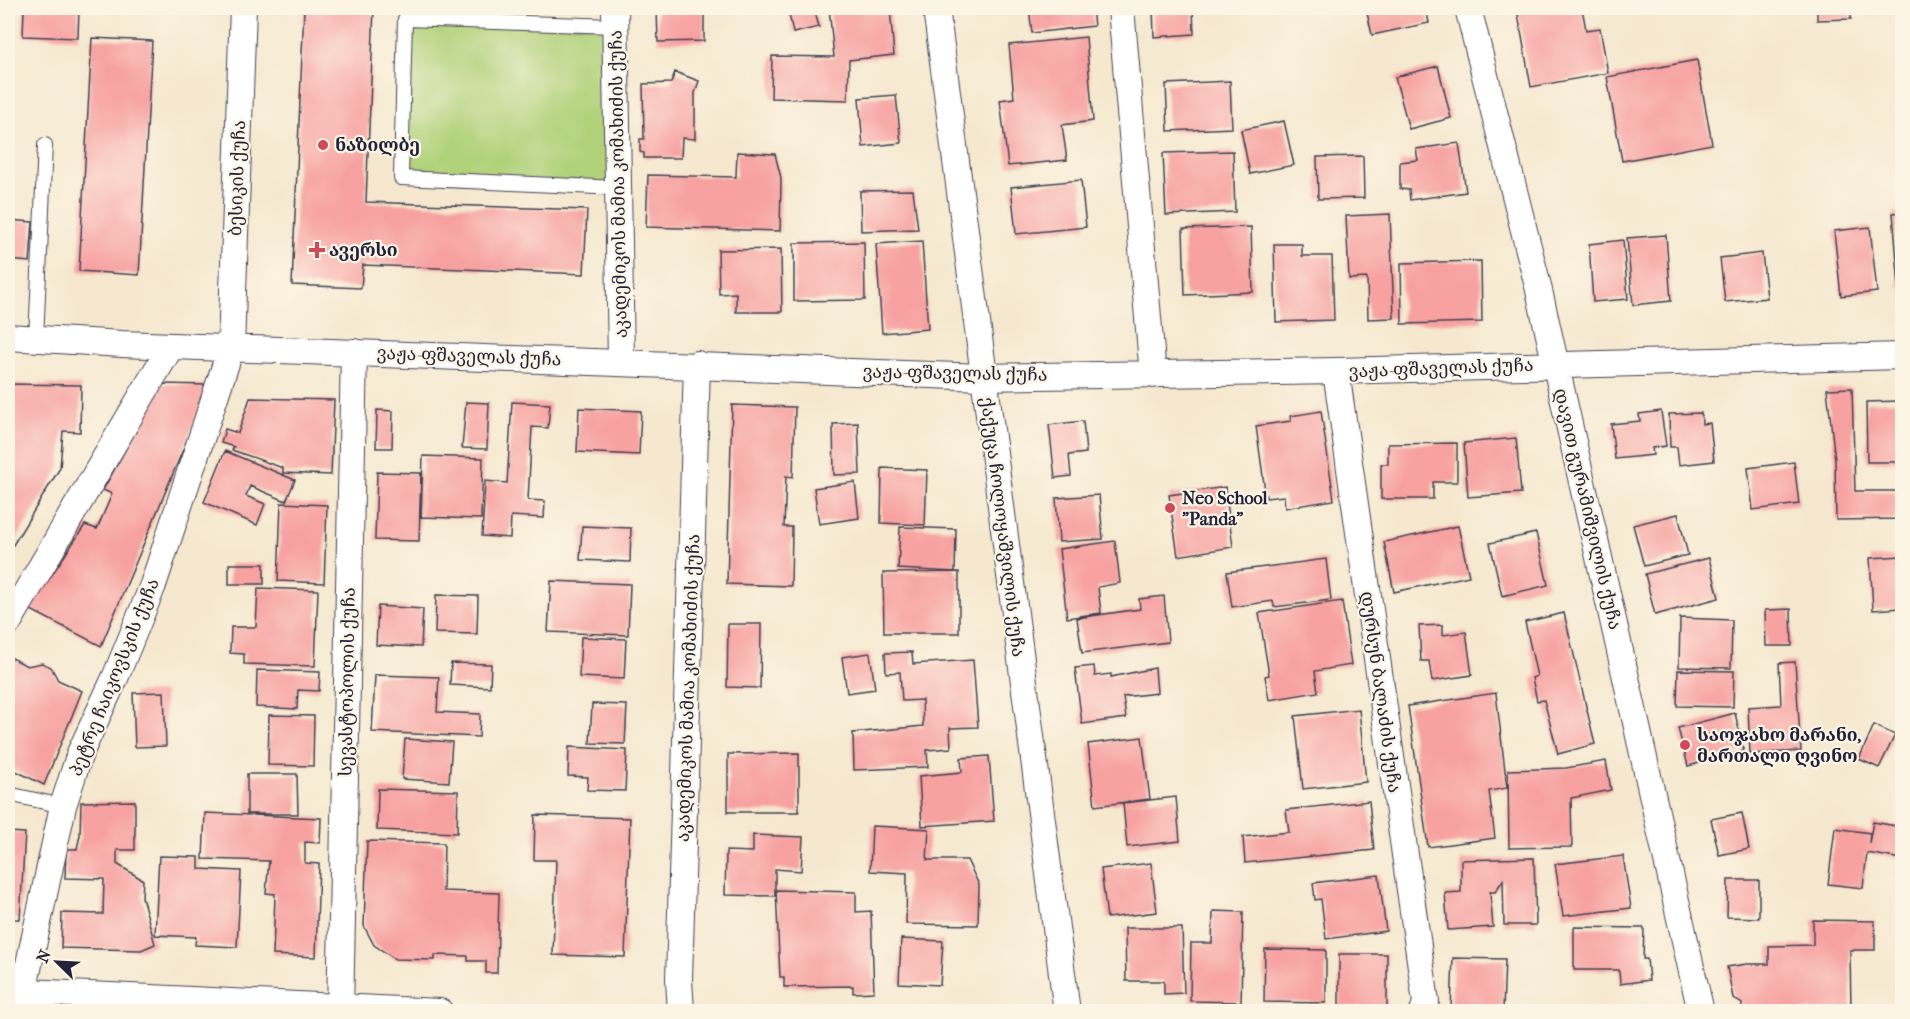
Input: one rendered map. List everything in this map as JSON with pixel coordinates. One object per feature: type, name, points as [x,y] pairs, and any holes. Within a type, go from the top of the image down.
[{"type":"street","name":"ბესიკის ქუჩა","points":[[231,348],[243,8]]},
{"type":"street","name":"ქაქუცა ჩოლოყაშვილის ქუჩა","points":[[936,8],[1067,1011]]},
{"type":"street","points":[[1121,8],[1153,375]]},
{"type":"street","name":"დავით გურამიშვილის ქუჩა","points":[[1468,8],[1556,364],[1701,1011]]},
{"type":"street","name":"აკადემიკოს მამია კომახიძის ქუჩა","points":[[615,17],[621,361]]},
{"type":"street","name":"ვაჟა-ფშაველას ქუჩა","points":[[8,337],[171,346],[621,361],[983,377],[1336,371],[1902,356]]},
{"type":"street","points":[[8,623],[171,346]]},
{"type":"street","name":"პეტრე ჩაიკოვსკის ქუჩა","points":[[18,998],[63,806],[80,753],[115,678],[153,585],[231,348]]},
{"type":"street","name":"სევასტოპოლის ქუჩა","points":[[340,1009],[354,352]]},
{"type":"street","name":"აკადემიკოს მამია კომახიძის ქუჩა","points":[[681,1011],[679,980],[697,364]]},
{"type":"street","name":"დურსუნ ბალაძის ქუჩა","points":[[1336,371],[1426,1002],[1423,1011]]},
{"type":"street","points":[[18,998],[440,1011]]},
{"type":"lane","points":[[615,17],[405,19],[401,178],[618,188]]},
{"type":"lane","points":[[36,338],[45,145]]},
{"type":"lane","points":[[8,794],[63,806]]},
{"type":"green space","points":[[405,19],[615,26],[618,188],[401,178]]},
{"type":"building","points":[[24,8],[79,8],[78,38],[23,36]]},
{"type":"building","points":[[304,8],[374,8],[366,202],[587,210],[584,274],[363,265],[361,288],[292,285]]},
{"type":"building","points":[[814,8],[819,27],[793,33],[788,9]]},
{"type":"building","points":[[829,8],[890,8],[894,55],[849,60],[848,100],[771,98],[772,56],[834,57]]},
{"type":"building","points":[[1029,8],[1092,8],[1094,26],[1032,33]]},
{"type":"building","points":[[1153,8],[1193,8],[1194,34],[1154,37]]},
{"type":"building","points":[[1366,8],[1426,8],[1429,23],[1372,35]]},
{"type":"building","points":[[1582,8],[1586,30],[1600,28],[1608,73],[1531,87],[1517,9]]},
{"type":"building","points":[[1817,8],[1851,8],[1851,19],[1817,20]]},
{"type":"building","points":[[657,9],[704,9],[704,41],[658,42]]},
{"type":"building","points":[[1086,37],[1093,121],[1062,125],[1067,160],[1008,166],[1000,100],[1014,98],[1009,45]]},
{"type":"building","points":[[92,38],[152,41],[139,275],[79,271]]},
{"type":"building","points":[[1697,60],[1712,144],[1622,161],[1607,77]]},
{"type":"building","points":[[1438,66],[1451,118],[1409,129],[1395,77]]},
{"type":"building","points":[[675,72],[699,81],[695,93],[695,139],[682,138],[681,158],[644,158],[644,153],[640,152],[640,139],[644,139],[643,84],[671,83]]},
{"type":"building","points":[[1230,81],[1232,128],[1168,131],[1166,84]]},
{"type":"building","points":[[896,95],[901,143],[863,147],[859,98]]},
{"type":"building","points":[[1284,121],[1294,165],[1250,174],[1241,130]]},
{"type":"building","points":[[1459,143],[1466,192],[1410,200],[1409,190],[1400,189],[1400,162],[1418,160],[1416,149]]},
{"type":"building","points":[[1233,151],[1235,212],[1166,215],[1163,153]]},
{"type":"building","points":[[737,152],[775,154],[781,178],[780,231],[646,227],[648,175],[736,177]]},
{"type":"building","points":[[1363,156],[1364,198],[1318,199],[1317,157]]},
{"type":"building","points":[[1081,180],[1086,227],[1016,234],[1011,187]]},
{"type":"building","points":[[913,190],[918,229],[861,231],[860,191]]},
{"type":"building","points":[[1902,212],[1902,286],[1899,287],[1893,213]]},
{"type":"building","points":[[1390,214],[1394,318],[1368,319],[1367,278],[1349,279],[1346,216]]},
{"type":"building","points":[[8,220],[33,222],[30,262],[8,260]]},
{"type":"building","points":[[1251,227],[1253,292],[1185,295],[1183,229]]},
{"type":"building","points":[[1870,227],[1877,292],[1841,296],[1834,231]]},
{"type":"building","points":[[1666,235],[1671,301],[1633,305],[1627,238]]},
{"type":"building","points":[[1623,240],[1628,299],[1593,302],[1589,244]]},
{"type":"building","points":[[922,241],[928,329],[882,333],[876,244]]},
{"type":"building","points":[[864,242],[865,300],[794,301],[794,243]]},
{"type":"building","points":[[1274,244],[1302,244],[1302,256],[1332,256],[1334,320],[1276,322]]},
{"type":"building","points":[[781,249],[782,312],[736,312],[736,293],[719,294],[718,250]]},
{"type":"building","points":[[1762,253],[1767,298],[1725,302],[1720,258]]},
{"type":"building","points":[[1481,261],[1482,322],[1402,324],[1401,263]]},
{"type":"building","points":[[8,384],[81,385],[80,432],[63,431],[60,468],[8,553]]},
{"type":"building","points":[[162,384],[210,385],[101,646],[29,609],[85,525],[97,529],[112,494],[103,490]]},
{"type":"building","points":[[1852,388],[1855,491],[1902,491],[1902,519],[1836,520],[1835,460],[1827,389]]},
{"type":"building","points":[[250,398],[334,400],[331,475],[283,473],[283,468],[232,450],[234,447],[221,443],[225,429],[238,433]]},
{"type":"building","points":[[1901,401],[1902,462],[1867,462],[1866,402]]},
{"type":"building","points":[[466,402],[489,403],[487,449],[462,448]]},
{"type":"building","points":[[512,402],[550,404],[548,428],[532,427],[528,500],[545,501],[544,518],[511,516],[510,538],[482,536],[485,481],[507,483]]},
{"type":"building","points":[[732,405],[795,407],[793,477],[786,476],[784,527],[792,527],[791,586],[727,584]]},
{"type":"building","points":[[579,408],[641,411],[639,455],[577,452]]},
{"type":"building","points":[[377,410],[393,411],[392,448],[376,448]]},
{"type":"building","points":[[1321,411],[1334,500],[1285,508],[1284,496],[1266,498],[1256,426],[1291,421],[1290,416]]},
{"type":"building","points":[[1661,411],[1666,446],[1652,448],[1653,455],[1615,459],[1611,424],[1640,421],[1639,414]]},
{"type":"building","points":[[1701,413],[1702,424],[1710,423],[1714,461],[1679,465],[1677,447],[1670,447],[1669,414]]},
{"type":"building","points":[[1083,421],[1086,453],[1069,455],[1071,476],[1055,478],[1049,425]]},
{"type":"building","points":[[858,423],[860,474],[834,475],[833,424]]},
{"type":"building","points":[[1516,438],[1521,493],[1468,497],[1464,443]]},
{"type":"building","points":[[1457,443],[1457,482],[1433,482],[1433,499],[1381,499],[1381,464],[1388,464],[1388,444]]},
{"type":"building","points":[[225,451],[295,480],[286,501],[250,486],[246,496],[265,504],[257,525],[204,502]]},
{"type":"building","points":[[423,456],[483,458],[481,519],[421,517]]},
{"type":"building","points":[[1794,462],[1799,504],[1753,510],[1748,468]]},
{"type":"building","points":[[882,468],[927,470],[925,525],[881,523]]},
{"type":"building","points":[[377,472],[421,473],[419,541],[375,540]]},
{"type":"building","points":[[855,482],[859,518],[819,524],[814,488]]},
{"type":"building","points":[[1225,487],[1233,547],[1178,556],[1169,495]]},
{"type":"building","points":[[1099,495],[1103,539],[1059,542],[1056,498]]},
{"type":"building","points":[[281,503],[327,505],[324,583],[278,581]]},
{"type":"building","points":[[1678,514],[1688,555],[1644,566],[1633,525]]},
{"type":"building","points":[[582,526],[631,528],[630,562],[580,560]]},
{"type":"building","points":[[1458,526],[1469,576],[1394,592],[1384,542]]},
{"type":"building","points":[[900,527],[956,529],[955,572],[898,569]]},
{"type":"building","points":[[1536,533],[1548,585],[1502,596],[1490,543]]},
{"type":"building","points":[[1115,541],[1120,583],[1098,587],[1101,613],[1067,618],[1059,549]]},
{"type":"building","points":[[1902,556],[1902,608],[1873,610],[1870,558]]},
{"type":"building","points":[[1709,558],[1719,598],[1655,615],[1645,574]]},
{"type":"building","points":[[1326,559],[1331,600],[1274,607],[1273,601],[1232,607],[1227,572]]},
{"type":"building","points":[[229,564],[264,564],[264,584],[229,584]]},
{"type":"building","points":[[959,572],[959,633],[884,633],[883,573]]},
{"type":"building","points":[[551,581],[630,584],[628,635],[548,632]]},
{"type":"building","points":[[258,588],[318,590],[315,666],[244,664],[244,654],[230,653],[231,627],[256,627]]},
{"type":"building","points":[[436,595],[478,596],[477,634],[435,633]]},
{"type":"building","points":[[1164,596],[1168,642],[1082,653],[1077,618],[1140,609],[1139,599]]},
{"type":"building","points":[[1342,601],[1351,665],[1315,671],[1318,692],[1269,700],[1265,676],[1269,675],[1259,613]]},
{"type":"building","points":[[378,606],[423,609],[421,647],[376,645]]},
{"type":"building","points":[[1791,609],[1792,646],[1766,646],[1765,610]]},
{"type":"building","points":[[1564,613],[1595,744],[1558,754],[1544,700],[1537,701],[1532,678],[1537,676],[1525,622]]},
{"type":"building","points":[[1680,618],[1732,620],[1731,668],[1679,667]]},
{"type":"building","points":[[728,624],[761,624],[760,688],[727,687]]},
{"type":"building","points":[[1443,625],[1443,635],[1466,632],[1472,675],[1432,681],[1429,661],[1421,661],[1419,626]]},
{"type":"building","points":[[581,637],[626,639],[624,679],[579,677]]},
{"type":"building","points":[[912,652],[913,664],[973,660],[978,727],[950,728],[951,748],[927,750],[928,767],[854,770],[853,733],[923,726],[922,700],[902,701],[900,672],[886,673],[885,653]]},
{"type":"building","points":[[870,653],[875,689],[847,693],[842,657]]},
{"type":"building","points":[[8,656],[27,666],[42,663],[51,667],[58,680],[82,691],[44,785],[8,767]]},
{"type":"building","points":[[1795,662],[1801,751],[1750,754],[1748,707],[1781,705],[1779,663]]},
{"type":"building","points":[[451,663],[491,664],[490,687],[450,685]]},
{"type":"building","points":[[1094,666],[1095,676],[1111,674],[1111,677],[1155,668],[1157,693],[1123,697],[1126,718],[1082,724],[1075,668]]},
{"type":"building","points":[[257,670],[320,672],[319,691],[298,690],[297,709],[256,707]]},
{"type":"building","points":[[1678,670],[1734,671],[1733,707],[1677,706]]},
{"type":"building","points":[[375,675],[439,677],[437,712],[480,714],[479,737],[372,732]]},
{"type":"building","points":[[164,692],[166,746],[135,747],[133,693]]},
{"type":"building","points":[[1496,693],[1507,788],[1489,791],[1495,838],[1428,847],[1408,706]]},
{"type":"building","points":[[592,704],[627,705],[625,744],[590,743]]},
{"type":"building","points":[[1359,709],[1366,782],[1303,789],[1295,716]]},
{"type":"building","points":[[1735,713],[1744,751],[1688,766],[1678,728]]},
{"type":"building","points":[[269,715],[314,716],[313,766],[268,765]]},
{"type":"building","points":[[1874,725],[1895,735],[1879,768],[1859,759]]},
{"type":"building","points":[[1142,737],[1150,799],[1095,806],[1088,744]]},
{"type":"building","points":[[405,739],[452,742],[449,782],[402,779]]},
{"type":"building","points":[[569,747],[627,750],[625,791],[587,790],[588,777],[568,776]]},
{"type":"building","points":[[799,753],[799,812],[728,812],[728,754]]},
{"type":"building","points":[[989,756],[994,821],[922,826],[919,776],[962,772],[961,758]]},
{"type":"building","points":[[1606,761],[1611,790],[1571,798],[1572,847],[1509,848],[1508,770],[1566,768]]},
{"type":"building","points":[[247,774],[297,774],[298,814],[247,814]]},
{"type":"building","points":[[378,789],[458,791],[457,833],[377,830]]},
{"type":"building","points":[[1176,797],[1180,841],[1127,847],[1123,803]]},
{"type":"building","points":[[135,801],[135,850],[117,850],[117,864],[143,880],[142,897],[155,944],[141,950],[61,948],[62,913],[103,914],[104,879],[65,878],[66,849],[77,849],[80,835],[81,802]]},
{"type":"building","points":[[1369,801],[1374,850],[1245,863],[1243,837],[1289,832],[1286,810]]},
{"type":"building","points":[[205,813],[321,818],[320,843],[305,842],[305,863],[319,864],[316,957],[273,955],[275,894],[266,893],[269,861],[203,859]]},
{"type":"building","points":[[1742,813],[1749,849],[1719,855],[1711,819]]},
{"type":"building","points":[[535,815],[630,818],[625,957],[553,955],[556,860],[534,860]]},
{"type":"building","points":[[1873,822],[1902,827],[1902,859],[1867,853],[1863,888],[1828,884],[1835,828],[1870,833],[1869,843]]},
{"type":"building","points":[[872,826],[929,829],[927,860],[967,860],[979,885],[978,925],[906,924],[907,873],[870,871]]},
{"type":"building","points":[[8,832],[25,833],[20,919],[8,919]]},
{"type":"building","points":[[753,835],[803,837],[801,871],[775,869],[775,896],[725,895],[726,851],[753,852]]},
{"type":"building","points":[[367,841],[444,843],[443,891],[499,893],[497,973],[486,973],[486,961],[468,961],[468,956],[435,955],[435,960],[395,959],[374,945],[364,926]]},
{"type":"building","points":[[159,856],[199,857],[199,869],[241,871],[237,947],[195,945],[196,937],[155,935]]},
{"type":"building","points":[[1623,856],[1631,908],[1563,916],[1555,864]]},
{"type":"building","points":[[1534,858],[1536,925],[1504,925],[1503,880],[1495,892],[1490,892],[1493,927],[1448,930],[1445,893],[1461,892],[1461,860]]},
{"type":"building","points":[[1151,863],[1157,912],[1107,918],[1101,869]]},
{"type":"building","points":[[1379,875],[1386,931],[1326,939],[1321,899],[1315,900],[1313,883]]},
{"type":"building","points":[[1728,880],[1759,880],[1759,918],[1727,917]]},
{"type":"building","points":[[776,890],[856,892],[856,912],[871,911],[874,992],[853,993],[853,986],[784,987],[784,977],[780,977]]},
{"type":"building","points":[[1213,911],[1243,912],[1241,1002],[1190,1001],[1191,943],[1212,943]]},
{"type":"building","points":[[1813,920],[1875,921],[1875,950],[1850,950],[1851,1011],[1742,1011],[1742,1004],[1733,998],[1727,967],[1769,964],[1769,946],[1813,945]]},
{"type":"building","points":[[1574,927],[1644,928],[1643,959],[1647,959],[1649,980],[1620,984],[1619,970],[1574,970]]},
{"type":"building","points":[[1125,928],[1182,928],[1184,993],[1164,994],[1164,981],[1126,981]]},
{"type":"building","points":[[901,939],[943,941],[940,985],[899,983]]},
{"type":"building","points":[[1265,949],[1326,950],[1326,1003],[1264,1002]]},
{"type":"building","points":[[1339,954],[1387,954],[1387,1007],[1339,1007]]},
{"type":"building","points":[[1453,958],[1505,959],[1503,1011],[1451,1011]]},
{"type":"place","name":"ნაზილბე","points":[[323,145]]},
{"type":"place","name":"ავერსი","points":[[317,250]]},
{"type":"place","name":"Neo School \"Panda\"","points":[[1170,508]]},
{"type":"place","name":"საოჯახო მარანი, მართალი ღვინო","points":[[1685,745]]}]
